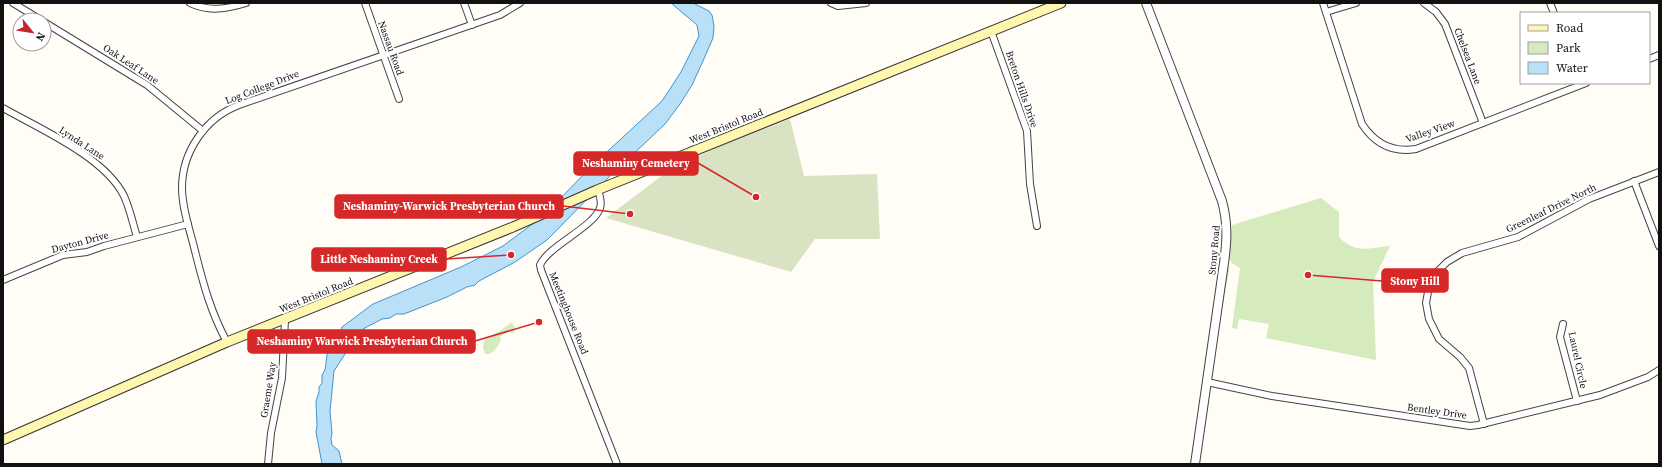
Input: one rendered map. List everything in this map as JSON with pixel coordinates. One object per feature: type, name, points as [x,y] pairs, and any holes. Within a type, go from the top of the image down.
[{"type":"main road","name":"West Bristol Road","points":[[3,440],[227,342],[285,320],[513,227],[598,190],[1061,3]]},
{"type":"street","points":[[13,3],[28,12]]},
{"type":"street","points":[[190,3],[204,8],[216,9],[246,3]]},
{"type":"street","name":"Nassau Road","points":[[365,3],[399,99]]},
{"type":"street","points":[[464,3],[472,24]]},
{"type":"street","name":"Log College Drive","points":[[227,342],[210,306],[188,224],[183,199],[183,177],[185,166],[192,146],[203,131],[213,120],[233,107],[504,13],[520,3]]},
{"type":"street","points":[[831,3],[838,6],[866,3]]},
{"type":"street","name":"Stony Road","points":[[1146,3],[1222,201],[1226,217],[1226,244],[1195,464]]},
{"type":"street","name":"Valley View","points":[[1323,3],[1362,124],[1367,132],[1376,141],[1390,148],[1406,150],[1416,149],[1580,84]]},
{"type":"street","points":[[1326,12],[1356,3]]},
{"type":"street","name":"Chelsea Lane","points":[[1424,3],[1436,12],[1445,24],[1483,123]]},
{"type":"street","name":"Oak Leaf Lane","points":[[52,27],[142,82],[203,131]]},
{"type":"street","name":"Breton Hills Drive","points":[[990,31],[1024,118],[1027,131],[1030,184],[1037,226]]},
{"type":"street","name":"Lynda Lane","points":[[3,108],[84,154],[100,166],[124,196],[137,237]]},
{"type":"street","name":"Greenleaf Drive North","points":[[1484,424],[1469,368],[1460,357],[1439,339],[1431,326],[1426,303],[1433,278],[1441,267],[1452,258],[1518,237],[1589,199],[1659,172]]},
{"type":"street","points":[[1634,181],[1659,246]]},
{"type":"street","name":"Meetinghouse Road","points":[[598,190],[601,202],[598,213],[547,256],[540,265],[617,464]]},
{"type":"street","name":"Dayton Drive","points":[[3,280],[63,255],[87,252],[104,246],[188,224]]},
{"type":"street","name":"Graeme Way","points":[[268,464],[271,433],[282,378],[285,320]]},
{"type":"street","name":"Laurel Circle","points":[[1563,324],[1560,337],[1577,401]]},
{"type":"street","name":"Bentley Drive","points":[[1207,382],[1272,396],[1470,426],[1484,424],[1600,395],[1648,377],[1659,370]]},
{"type":"green space","points":[[790,119],[804,176],[877,174],[880,239],[815,239],[791,272],[606,218],[672,168],[716,148]]},
{"type":"green space","points":[[1321,198],[1339,212],[1339,237],[1345,242],[1351,246],[1363,249],[1390,246],[1373,282],[1376,360],[1266,338],[1269,324],[1239,319],[1237,329],[1232,328],[1240,268],[1232,263],[1229,258],[1232,225]]},
{"type":"green space","points":[[1228,268],[1229,269],[1221,317]]},
{"type":"green space","points":[[511,323],[515,327],[514,332],[511,333],[509,331],[500,337],[501,340],[495,350],[491,353],[485,354],[483,347],[485,339]]},
{"type":"water","points":[[671,3],[693,3],[709,11],[712,15],[714,26],[713,38],[692,85],[665,124],[610,176],[547,240],[515,262],[479,281],[475,285],[404,314],[396,314],[390,318],[382,319],[363,329],[350,343],[347,351],[334,371],[330,411],[332,433],[331,439],[332,445],[339,451],[342,464],[322,464],[316,432],[316,401],[319,387],[322,383],[322,375],[325,370],[328,348],[332,344],[335,336],[340,332],[342,327],[373,304],[461,267],[503,246],[543,216],[596,162],[662,101],[681,72],[699,36],[697,25]]},
{"type":"place","name":"Neshaminy Cemetery","points":[[756,197]]},
{"type":"place","name":"Neshaminy-Warwick Presbyterian Church","points":[[630,214]]},
{"type":"place","name":"Little Neshaminy Creek","points":[[511,255]]},
{"type":"place","name":"Stony Hill","points":[[1308,275]]},
{"type":"place","name":"Neshaminy Warwick Presbyterian Church","points":[[539,322]]}]
